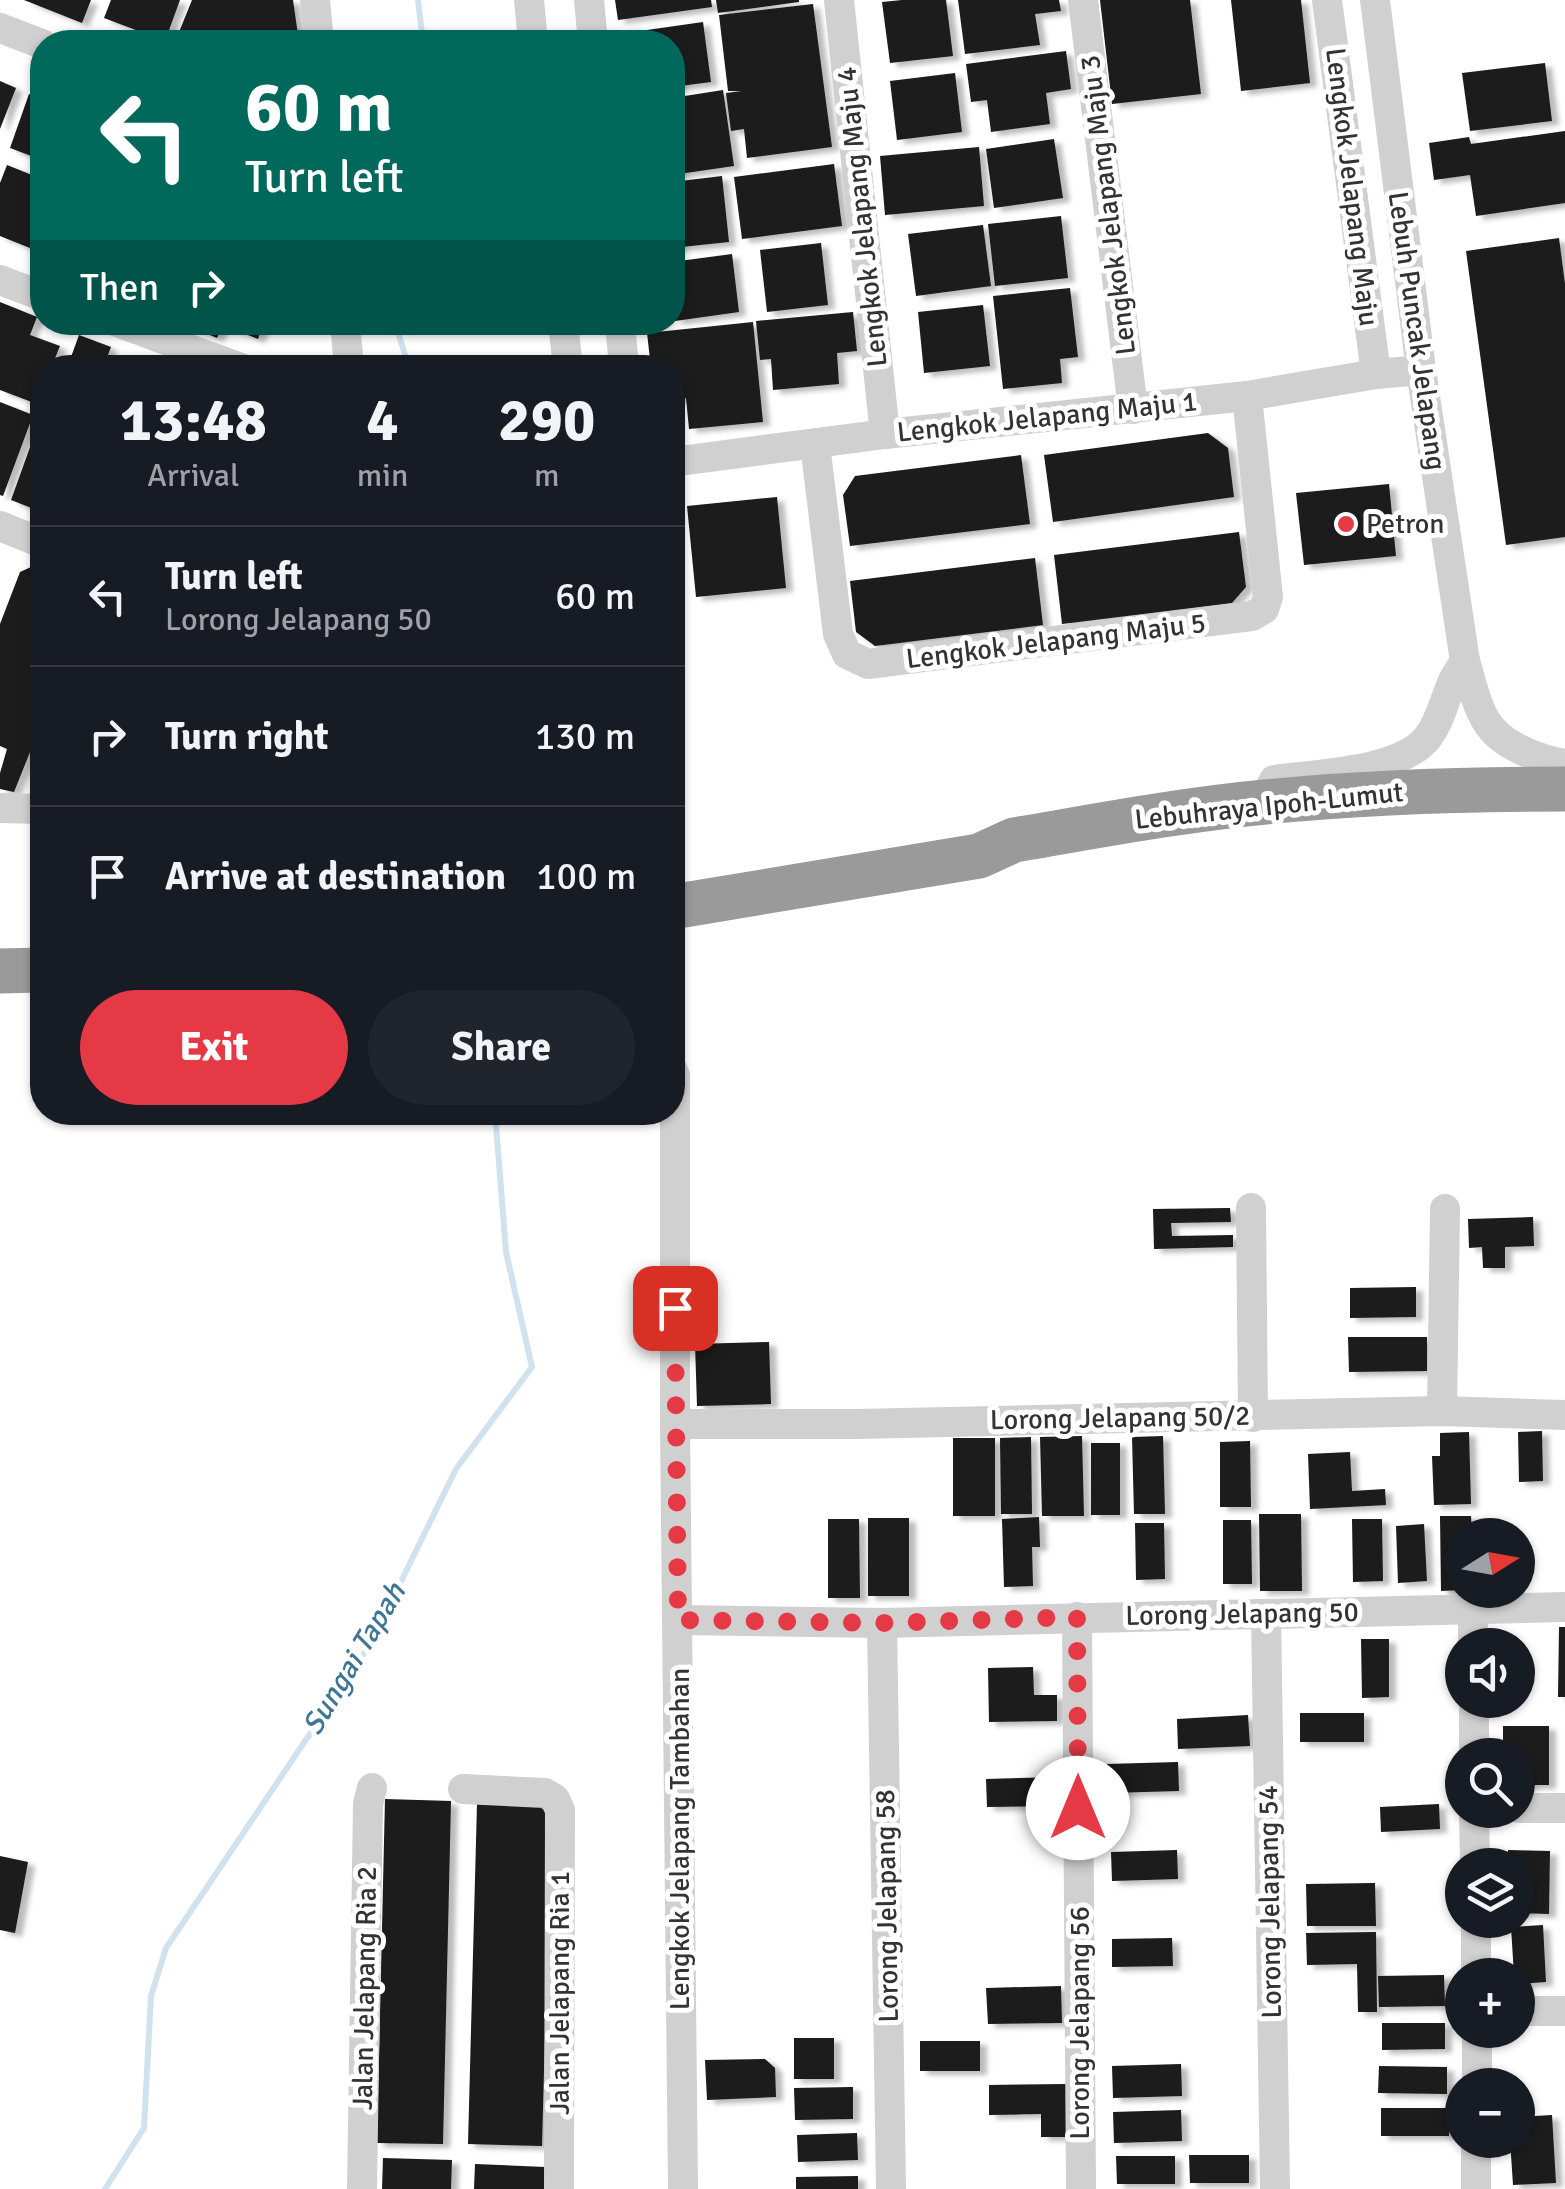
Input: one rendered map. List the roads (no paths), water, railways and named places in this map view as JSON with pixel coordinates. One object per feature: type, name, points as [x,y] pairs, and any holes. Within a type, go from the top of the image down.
[{"type":"highway","name":"Lebuhraya Ipoh-Lumut","points":[[685,905],[978,856],[1014,840],[1262,802],[1465,789],[1565,789]]},
{"type":"highway","name":"Lebuhraya Ipoh-Lumut","points":[[978,856],[1003,859],[1240,824],[1565,807]]},
{"type":"highway","points":[[0,971],[30,970]]},
{"type":"street","points":[[316,0],[319,30]]},
{"type":"street","points":[[528,0],[532,30]]},
{"type":"street","points":[[589,0],[592,30]]},
{"type":"street","name":"Lengkok Jelapang Maju 4","points":[[839,0],[886,434]]},
{"type":"street","name":"Lengkok Jelapang Maju 3","points":[[1084,0],[1133,409]]},
{"type":"street","name":"Lengkok Jelapang Maju","points":[[1327,0],[1376,374]]},
{"type":"street","name":"Lebuh Puncak Jelapang","points":[[1374,0],[1421,370],[1465,661],[1492,730],[1524,752],[1565,764]]},
{"type":"street","points":[[0,28],[30,39]]},
{"type":"street","points":[[0,280],[30,291]]},
{"type":"street","points":[[152,335],[207,355]]},
{"type":"street","name":"Lengkok Jelapang Maju 1","points":[[685,460],[886,434],[1248,396],[1421,370]]},
{"type":"street","name":"Lengkok Jelapang Maju 5","points":[[815,444],[838,634],[847,654],[868,664],[1252,616],[1264,609],[1268,597],[1248,396]]},
{"type":"street","points":[[3,536],[30,541]]},
{"type":"street","points":[[1262,802],[1274,780],[1382,764],[1405,756],[1426,740],[1465,661]]},
{"type":"street","points":[[0,808],[30,809]]},
{"type":"street","name":"Lengkok Jelapang Tambahan","points":[[675,1125],[683,2189]]},
{"type":"street","points":[[1251,1208],[1253,1417]]},
{"type":"street","points":[[1442,1412],[1445,1210]]},
{"type":"street","name":"Lorong Jelapang 50/2","points":[[675,1424],[1442,1412],[1565,1415]]},
{"type":"street","name":"Lorong Jelapang 50","points":[[1535,1607],[1565,1607]]},
{"type":"street","points":[[1473,1608],[1474,1628]]},
{"type":"street","name":"Lorong Jelapang 50","points":[[678,1620],[882,1623],[1473,1608]]},
{"type":"street","name":"Lorong Jelapang 54","points":[[1266,1614],[1274,2189]]},
{"type":"street","name":"Lorong Jelapang 56","points":[[1077,1617],[1081,2189]]},
{"type":"street","name":"Lorong Jelapang 58","points":[[882,1623],[891,2189]]},
{"type":"street","name":"Jalan Jelapang Ria 2","points":[[362,2189],[368,1804],[372,1788]]},
{"type":"street","name":"Jalan Jelapang Ria 1","points":[[463,1790],[545,1793],[555,1799],[560,1810],[559,2189]]},
{"type":"street","points":[[1535,1808],[1565,1808]]},
{"type":"street","points":[[1535,2012],[1565,2011]]},
{"type":"street","points":[[1476,2158],[1476,2189]]},
{"type":"waterway","name":"Sungai Tapah","points":[[418,0],[422,30]]},
{"type":"waterway","name":"Sungai Tapah","points":[[399,335],[405,355]]},
{"type":"waterway","name":"Sungai Tapah","points":[[105,2189],[144,2128],[151,1996],[166,1948],[371,1643],[456,1469],[532,1367],[506,1252],[496,1125]]},
{"type":"place","name":"Petron","points":[[1346,524]]}]
